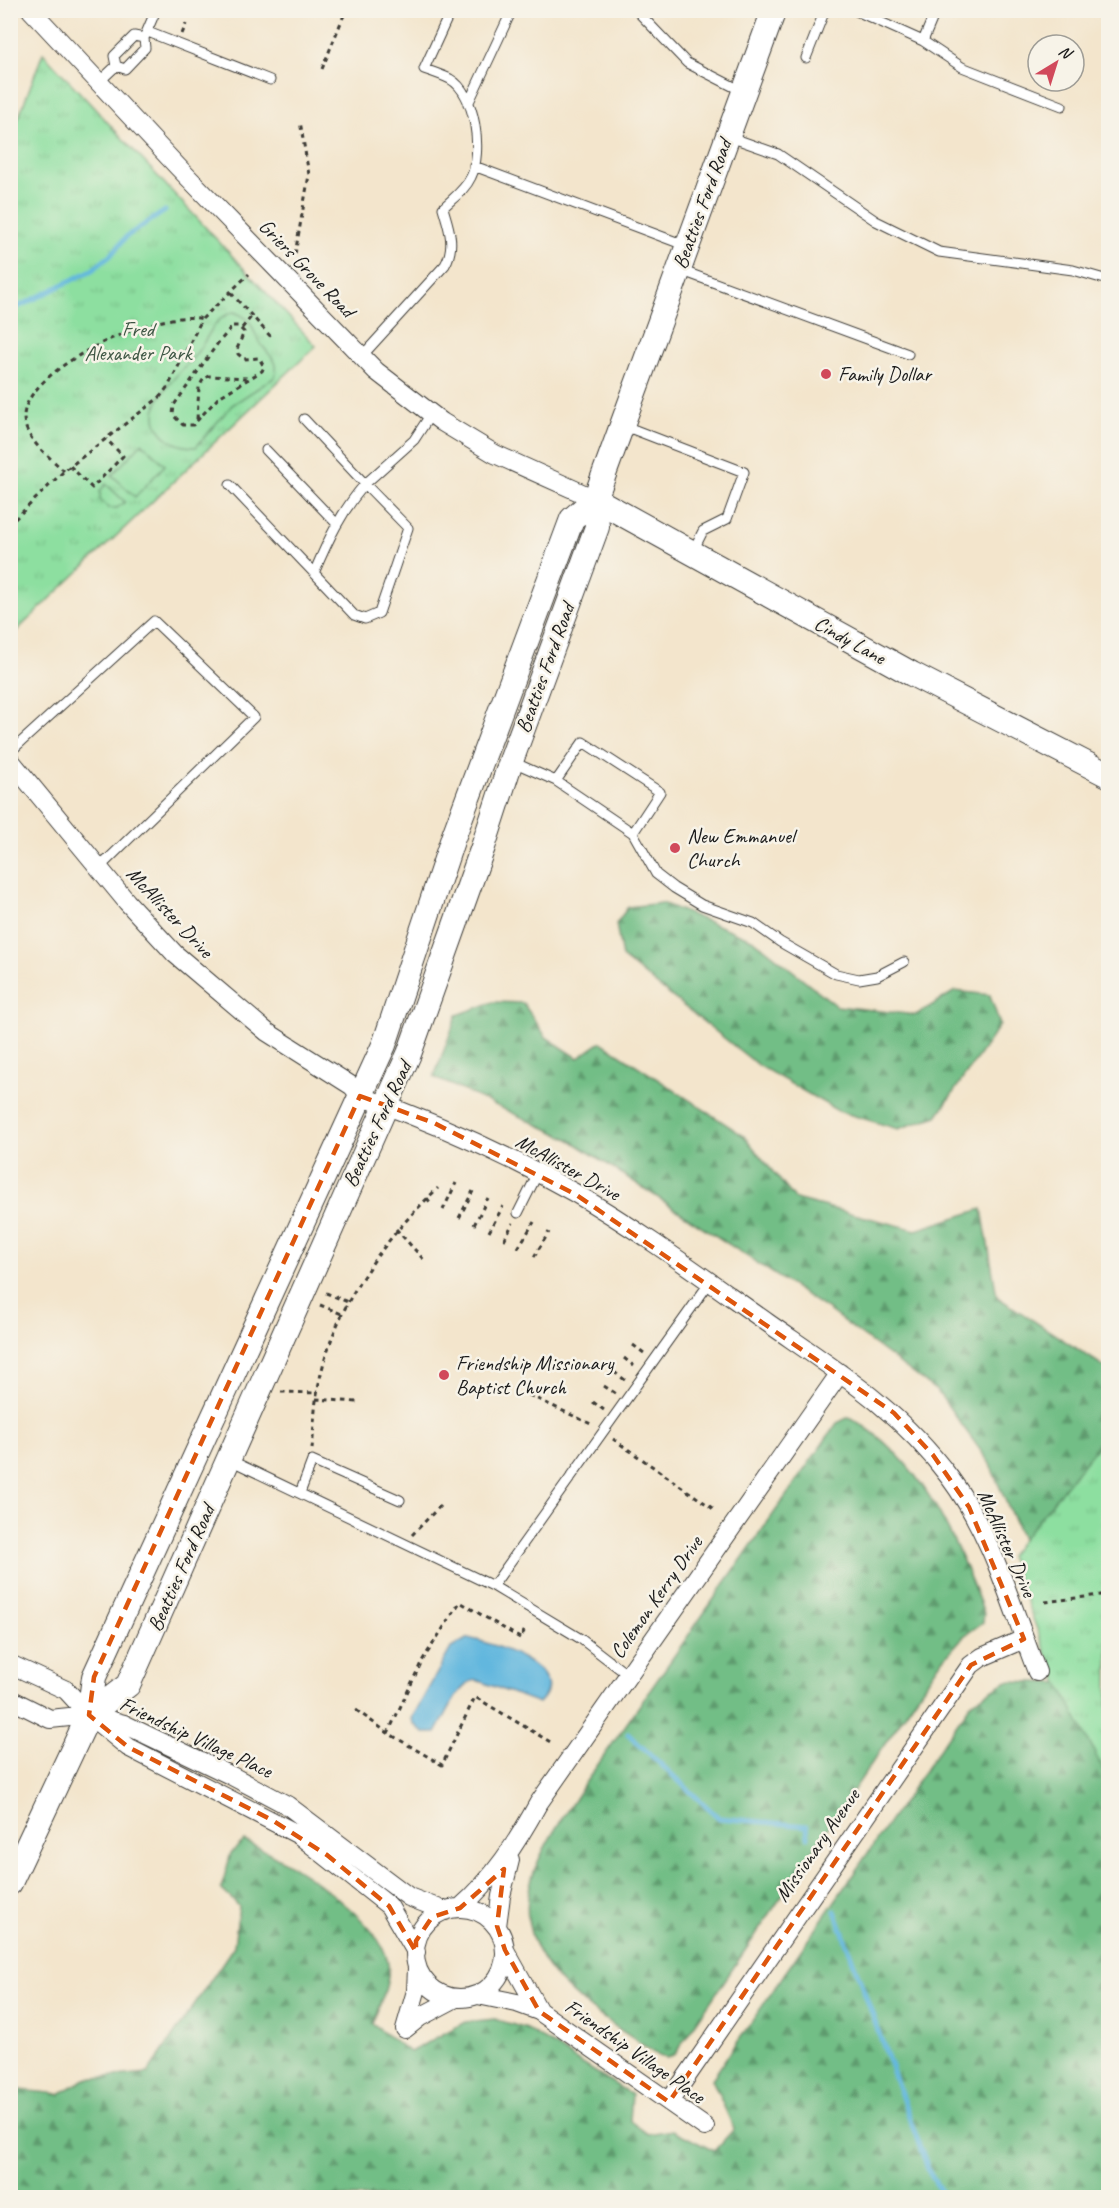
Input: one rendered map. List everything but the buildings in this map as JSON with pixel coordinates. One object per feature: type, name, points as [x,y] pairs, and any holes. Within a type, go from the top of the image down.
[{"type":"main road","name":"Beatties Ford Road","points":[[89,1715],[128,1685],[384,1105],[409,1054],[511,761],[597,527],[595,500],[774,10]]},
{"type":"main road","name":"Beatties Ford Road","points":[[10,1883],[89,1715],[94,1677],[384,1045],[453,838],[572,519],[595,500]]},
{"type":"main road","name":"Cindy Lane","points":[[595,500],[912,675],[1108,776]]},
{"type":"street","name":"Griers Grove Road","points":[[31,10],[98,83],[362,356],[397,389],[431,414],[495,454],[595,500]]},
{"type":"street","name":"McAllister Drive","points":[[10,760],[151,930],[209,986],[267,1032],[352,1086],[360,1096],[434,1123],[538,1173],[623,1223],[894,1413],[914,1432],[952,1480],[983,1534],[1037,1672]]},
{"type":"street","name":"Colemon Kerry Drive","points":[[452,1910],[481,1890],[513,1849],[538,1804],[840,1373]]},
{"type":"street","name":"Missionary Avenue","points":[[669,2102],[971,1665],[982,1657],[1024,1639]]},
{"type":"street","points":[[10,1664],[66,1690],[89,1715]]},
{"type":"street","points":[[10,1699],[50,1719],[89,1715]]},
{"type":"street","name":"Friendship Village Place","points":[[89,1715],[124,1724],[282,1802],[410,1897],[452,1910]]},
{"type":"street","name":"Friendship Village Place","points":[[89,1715],[128,1747],[272,1820],[327,1855],[389,1906],[417,1960]]},
{"type":"street","name":"Colemon Kerry Drive","points":[[497,1926],[501,1896],[513,1849]]},
{"type":"street","points":[[452,1910],[473,1910],[497,1926],[505,1950],[504,1964],[498,1977],[489,1988],[478,1995],[454,1999],[420,2017],[405,2029],[416,1991],[416,1941],[422,1928],[432,1917],[452,1910]]},
{"type":"street","name":"Friendship Village Place","points":[[505,1950],[539,2011]]},
{"type":"street","points":[[417,1960],[424,1981],[435,1992],[454,1999]]},
{"type":"street","name":"Friendship Village Place","points":[[478,1995],[517,2003],[539,2011],[705,2127]]},
{"type":"lane","points":[[116,66],[125,69],[145,48],[146,35],[156,10]]},
{"type":"lane","points":[[362,356],[445,265],[450,256],[452,240],[443,208],[463,189],[474,166],[475,119],[468,104],[452,80],[424,69],[451,10]]},
{"type":"lane","points":[[468,104],[512,10]]},
{"type":"lane","points":[[636,10],[687,63],[744,92]]},
{"type":"lane","points":[[806,58],[825,10]]},
{"type":"lane","points":[[854,10],[923,41],[962,67],[1062,106]]},
{"type":"lane","points":[[923,41],[936,10]]},
{"type":"lane","points":[[116,66],[114,56],[134,36],[146,35],[270,80]]},
{"type":"lane","points":[[98,83],[116,66]]},
{"type":"lane","points":[[728,136],[778,154],[876,221],[939,252],[1073,270],[1108,280]]},
{"type":"lane","points":[[474,166],[687,246]]},
{"type":"lane","points":[[678,269],[908,354]]},
{"type":"lane","points":[[314,573],[336,523],[365,484],[414,440],[431,414]]},
{"type":"lane","points":[[230,485],[354,615],[365,619],[379,613],[408,528],[304,419]]},
{"type":"lane","points":[[622,425],[744,471],[727,519],[704,531],[692,553]]},
{"type":"lane","points":[[266,450],[336,523]]},
{"type":"lane","points":[[10,752],[154,621],[254,717],[99,868]]},
{"type":"lane","points":[[556,781],[583,742],[660,792],[633,833]]},
{"type":"lane","points":[[511,761],[556,781],[633,833],[656,874],[674,888],[702,905],[753,923],[790,948],[836,974],[859,979],[877,976],[904,962]]},
{"type":"lane","points":[[518,1212],[538,1173]]},
{"type":"lane","points":[[493,1586],[710,1282]]},
{"type":"lane","points":[[228,1459],[493,1586],[580,1639],[629,1676]]},
{"type":"lane","points":[[300,1493],[312,1461],[400,1500]]},
{"type":"path","points":[[322,69],[346,10]]},
{"type":"path","points":[[295,254],[309,175],[300,121]]},
{"type":"path","points":[[10,527],[15,519],[64,471],[160,397],[169,385],[202,319],[249,274]]},
{"type":"path","points":[[231,293],[272,338]]},
{"type":"path","points":[[242,328],[252,316]]},
{"type":"path","points":[[64,471],[34,442],[25,427],[24,410],[40,387],[80,355],[120,335],[175,317],[202,319]]},
{"type":"path","points":[[233,326],[242,328],[244,338],[237,349],[238,354],[244,359],[259,358],[264,367],[262,371],[219,397],[193,425],[183,425],[173,415],[174,405],[228,329],[233,326]]},
{"type":"path","points":[[196,421],[199,387],[204,378],[209,376],[249,378]]},
{"type":"path","points":[[92,493],[92,488],[123,456],[106,439]]},
{"type":"path","points":[[70,466],[92,488]]},
{"type":"path","points":[[443,1210],[456,1183]]},
{"type":"path","points":[[312,1453],[316,1394],[342,1314],[396,1229],[438,1188]]},
{"type":"path","points":[[459,1218],[472,1191]]},
{"type":"path","points":[[427,1198],[432,1205]]},
{"type":"path","points":[[474,1225],[488,1198]]},
{"type":"path","points":[[489,1232],[503,1206]]},
{"type":"path","points":[[504,1240],[518,1212]]},
{"type":"path","points":[[518,1248],[534,1222]]},
{"type":"path","points":[[396,1229],[425,1261]]},
{"type":"path","points":[[534,1257],[549,1232]]},
{"type":"path","points":[[326,1293],[348,1302]]},
{"type":"path","points":[[320,1305],[342,1314]]},
{"type":"path","points":[[280,1392],[316,1394]]},
{"type":"path","points":[[528,1395],[603,1432],[715,1510]]},
{"type":"path","points":[[316,1400],[357,1402]]},
{"type":"path","points":[[411,1536],[440,1506]]},
{"type":"path","points":[[1045,1602],[1108,1594]]},
{"type":"path","points":[[388,1733],[422,1661],[460,1602],[521,1636],[526,1628]]},
{"type":"path","points":[[356,1710],[388,1733],[442,1765],[475,1696],[552,1743]]},
{"type":"highlighted area","points":[[360,1096],[434,1123],[575,1194],[894,1413],[933,1455],[969,1507],[1024,1639],[971,1665],[669,2102],[539,2011],[505,1950],[497,1926],[504,1869],[460,1908],[432,1917],[416,1941],[416,1952],[389,1906],[327,1855],[272,1820],[128,1747],[89,1715],[94,1677]]},
{"type":"green space","name":"Fred Alexander Park","points":[[43,53],[316,346],[11,636],[10,140]]},
{"type":"green space","points":[[234,312],[249,322],[257,338],[273,359],[276,366],[275,377],[232,405],[196,447],[174,443],[156,424],[157,403],[170,383],[200,349],[216,324]]},
{"type":"green space","points":[[142,443],[165,465],[135,497],[112,475]]},
{"type":"green space","points":[[106,484],[125,502],[117,508],[109,508],[100,500],[100,491]]},
{"type":"green space","points":[[662,903],[754,940],[837,1006],[916,1015],[955,991],[990,995],[1000,1025],[937,1116],[898,1129],[838,1111],[758,1065],[622,957],[616,924],[628,907]]},
{"type":"green space","points":[[493,1002],[523,1003],[546,1037],[578,1058],[601,1042],[744,1136],[795,1199],[916,1230],[982,1209],[997,1297],[1108,1369],[1108,1581],[1030,1558],[989,1462],[938,1392],[827,1309],[569,1139],[434,1077],[457,1015]]},
{"type":"green space","points":[[849,1417],[875,1434],[917,1478],[948,1529],[961,1557],[984,1613],[983,1622],[964,1636],[939,1664],[675,2054],[667,2058],[659,2056],[585,2004],[544,1962],[532,1937],[527,1909],[532,1878],[548,1842],[583,1786],[837,1423]]},
{"type":"green space","points":[[1106,1436],[1108,1438],[1108,1779],[1053,1671],[1009,1556]]},
{"type":"green space","points":[[1007,1681],[1087,1684],[1108,1710],[1108,2197],[11,2197],[10,2089],[60,2094],[85,2079],[148,2073],[234,1946],[239,1906],[221,1889],[231,1853],[244,1841],[305,1874],[350,1909],[368,1927],[381,1945],[388,1963],[388,1979],[372,2024],[410,2052],[465,2022],[495,2019],[527,2029],[632,2095],[630,2121],[648,2134],[673,2130],[714,2151],[734,2129],[712,2079],[972,1702]]},
{"type":"water","points":[[468,1638],[510,1652],[526,1660],[538,1669],[546,1680],[547,1691],[539,1703],[476,1680],[469,1683],[458,1694],[436,1733],[424,1733],[413,1723],[412,1718],[451,1648]]},
{"type":"waterway","points":[[10,311],[92,270],[110,256],[127,236],[165,211]]},
{"type":"waterway","points":[[628,1734],[719,1818],[807,1826],[808,1837]]},
{"type":"waterway","points":[[835,1911],[929,2172],[945,2198]]},
{"type":"place","name":"Family Dollar","points":[[826,374]]},
{"type":"place","name":"New Emmanuel Church","points":[[675,848]]},
{"type":"place","name":"Friendship Missionary Baptist Church","points":[[444,1375]]}]
